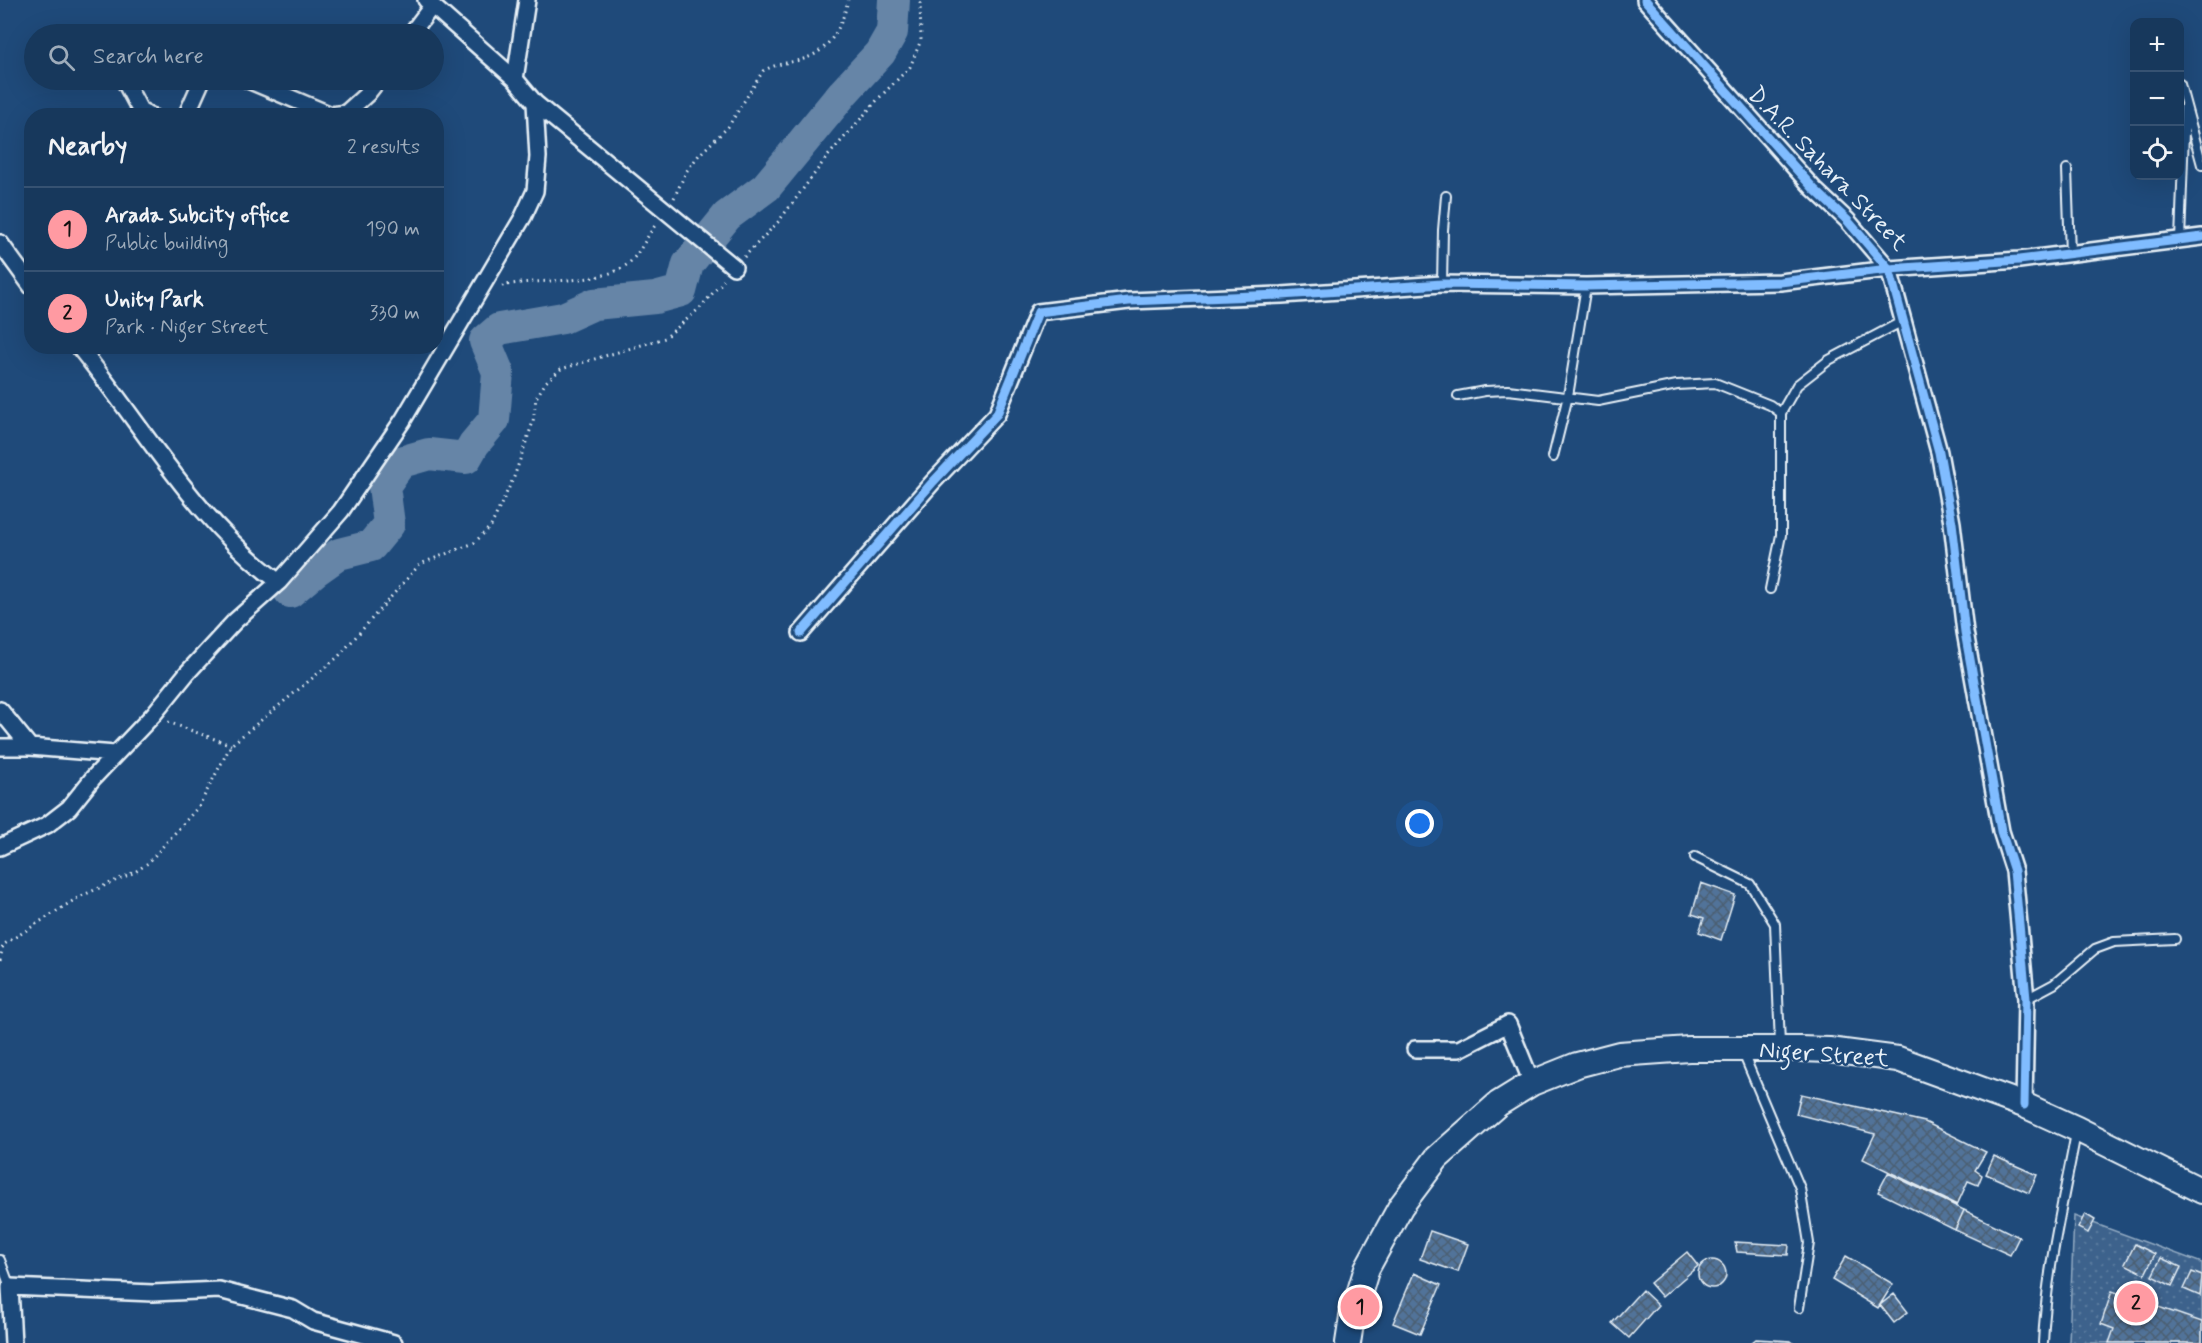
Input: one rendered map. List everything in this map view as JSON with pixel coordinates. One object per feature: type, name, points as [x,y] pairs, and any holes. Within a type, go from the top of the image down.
[{"type":"main road","name":"Niger Street","points":[[1348,1343],[1352,1317],[1367,1268],[1401,1206],[1437,1158],[1498,1104],[1532,1083],[1577,1065],[1619,1054],[1689,1049],[1780,1049],[1829,1050],[1898,1059],[2024,1105],[2202,1191]]},
{"type":"street","points":[[515,79],[527,0]]},
{"type":"street","name":"D.A.R. Sahara Street","points":[[1645,0],[1814,189],[1847,220],[1889,269],[1986,263],[2202,237]]},
{"type":"street","points":[[417,24],[429,3],[515,79],[534,103],[734,267]]},
{"type":"street","points":[[129,90],[139,108]]},
{"type":"street","points":[[190,108],[198,90]]},
{"type":"street","points":[[272,90],[315,108]]},
{"type":"street","points":[[351,108],[370,90]]},
{"type":"street","points":[[444,349],[523,217],[535,191],[538,158],[534,103]]},
{"type":"street","points":[[0,243],[24,276]]},
{"type":"street","points":[[801,633],[932,483],[998,414],[1038,312],[1129,301],[1282,295],[1442,284],[1586,286],[1780,282],[1889,269],[1939,452],[1952,523],[1967,644],[2001,831],[2014,871],[2026,999],[2024,1105]]},
{"type":"street","points":[[84,354],[189,493],[256,565],[279,582]]},
{"type":"street","points":[[0,847],[47,825],[69,808],[93,778],[153,716],[235,621],[279,582],[341,511],[403,420],[441,354]]},
{"type":"street","points":[[0,710],[30,747]]},
{"type":"street","points":[[0,747],[30,747],[116,754]]},
{"type":"street","points":[[1415,1049],[1459,1049],[1509,1024],[1532,1083]]},
{"type":"street","points":[[14,1343],[10,1287],[153,1293],[219,1290],[293,1310],[313,1321],[394,1343]]},
{"type":"lane","points":[[2184,98],[2202,165]]},
{"type":"lane","points":[[2180,240],[2186,105]]},
{"type":"lane","points":[[2067,169],[2070,254]]},
{"type":"lane","points":[[1442,284],[1446,196]]},
{"type":"lane","points":[[1553,457],[1568,396],[1586,286]]},
{"type":"lane","points":[[1770,589],[1781,535],[1781,413],[1797,385],[1829,360],[1903,321]]},
{"type":"lane","points":[[1458,396],[1508,390],[1598,401],[1677,385],[1715,383],[1770,405],[1781,413]]},
{"type":"lane","points":[[1695,857],[1750,884],[1775,924],[1780,1049]]},
{"type":"lane","points":[[2026,999],[2054,984],[2095,949],[2114,942],[2175,939]]},
{"type":"lane","points":[[1742,1049],[1800,1188],[1809,1243],[1799,1308]]},
{"type":"lane","points":[[2043,1343],[2044,1311],[2050,1266],[2077,1129]]},
{"type":"lane","points":[[0,1260],[10,1287]]},
{"type":"path","points":[[478,291],[519,281],[592,278],[619,269],[630,262],[648,234],[666,213],[686,172],[699,155],[717,140],[728,126],[763,71],[772,66],[804,59],[822,50],[838,31],[848,0]]},
{"type":"path","points":[[0,960],[3,945],[79,897],[135,872],[148,863],[199,806],[231,745],[338,657],[420,564],[474,543],[491,526],[514,477],[534,422],[536,398],[546,382],[561,369],[665,338],[700,308],[734,267],[779,221],[827,157],[910,67],[921,40],[920,0]]},
{"type":"path","points":[[171,724],[231,745]]},
{"type":"shaded area","points":[[2074,1216],[2202,1263],[2202,1343],[2069,1343]]},
{"type":"building","points":[[1701,883],[1735,895],[1721,940],[1699,932],[1704,918],[1692,914]]},
{"type":"building","points":[[1801,1094],[1925,1122],[1986,1152],[1975,1170],[1982,1175],[1978,1185],[1968,1181],[1957,1205],[1863,1159],[1875,1134],[1796,1114]]},
{"type":"building","points":[[1994,1156],[2037,1175],[2029,1193],[1986,1174]]},
{"type":"building","points":[[1888,1173],[1964,1210],[1955,1230],[1878,1192]]},
{"type":"building","points":[[1964,1210],[2019,1237],[2010,1255],[1955,1230]]},
{"type":"building","points":[[2085,1214],[2095,1220],[2088,1233],[2078,1228]]},
{"type":"building","points":[[1430,1231],[1468,1244],[1458,1272],[1420,1259]]},
{"type":"building","points":[[1735,1242],[1789,1245],[1788,1255],[1737,1252]]},
{"type":"building","points":[[2135,1244],[2155,1254],[2145,1274],[2125,1264]]},
{"type":"building","points":[[1687,1252],[1698,1266],[1662,1297],[1650,1283]]},
{"type":"building","points":[[1846,1256],[1893,1284],[1878,1308],[1832,1280]]},
{"type":"building","points":[[2161,1258],[2181,1267],[2172,1286],[2152,1276]]},
{"type":"building","points":[[1712,1260],[1722,1264],[1726,1274],[1722,1284],[1712,1288],[1702,1284],[1698,1274],[1702,1264]]},
{"type":"building","points":[[2192,1272],[2202,1276],[2200,1296],[2184,1289]]},
{"type":"building","points":[[1414,1273],[1441,1285],[1420,1334],[1393,1323]]},
{"type":"building","points":[[1642,1290],[1658,1305],[1629,1338],[1612,1323]]},
{"type":"building","points":[[2112,1291],[2202,1322],[2202,1343],[2109,1343],[2114,1329],[2101,1324]]},
{"type":"building","points":[[1894,1294],[1908,1312],[1894,1323],[1880,1305]]},
{"type":"building","points":[[1756,1339],[1791,1341],[1793,1343],[1751,1343]]},
{"type":"waterway","points":[[290,592],[339,554],[371,546],[389,524],[384,486],[401,462],[429,454],[466,458],[474,444],[494,420],[498,372],[485,341],[499,329],[563,318],[594,304],[655,298],[681,291],[688,264],[727,216],[766,187],[843,93],[880,53],[892,32],[894,0]]},
{"type":"cycle path","points":[[1645,0],[1814,189],[1847,220],[1889,269],[1939,452],[1952,523],[1965,632],[2001,831],[2014,871],[2026,999],[2024,1105]]},
{"type":"cycle path","points":[[801,633],[932,483],[997,414],[1038,312],[1129,301],[1282,295],[1442,284],[1586,286],[1780,282],[1889,269],[2019,260],[2202,237]]},
{"type":"place","name":"Unity Park","points":[[2136,1303]]},
{"type":"place","name":"Arada subcity office","points":[[1360,1307]]}]
